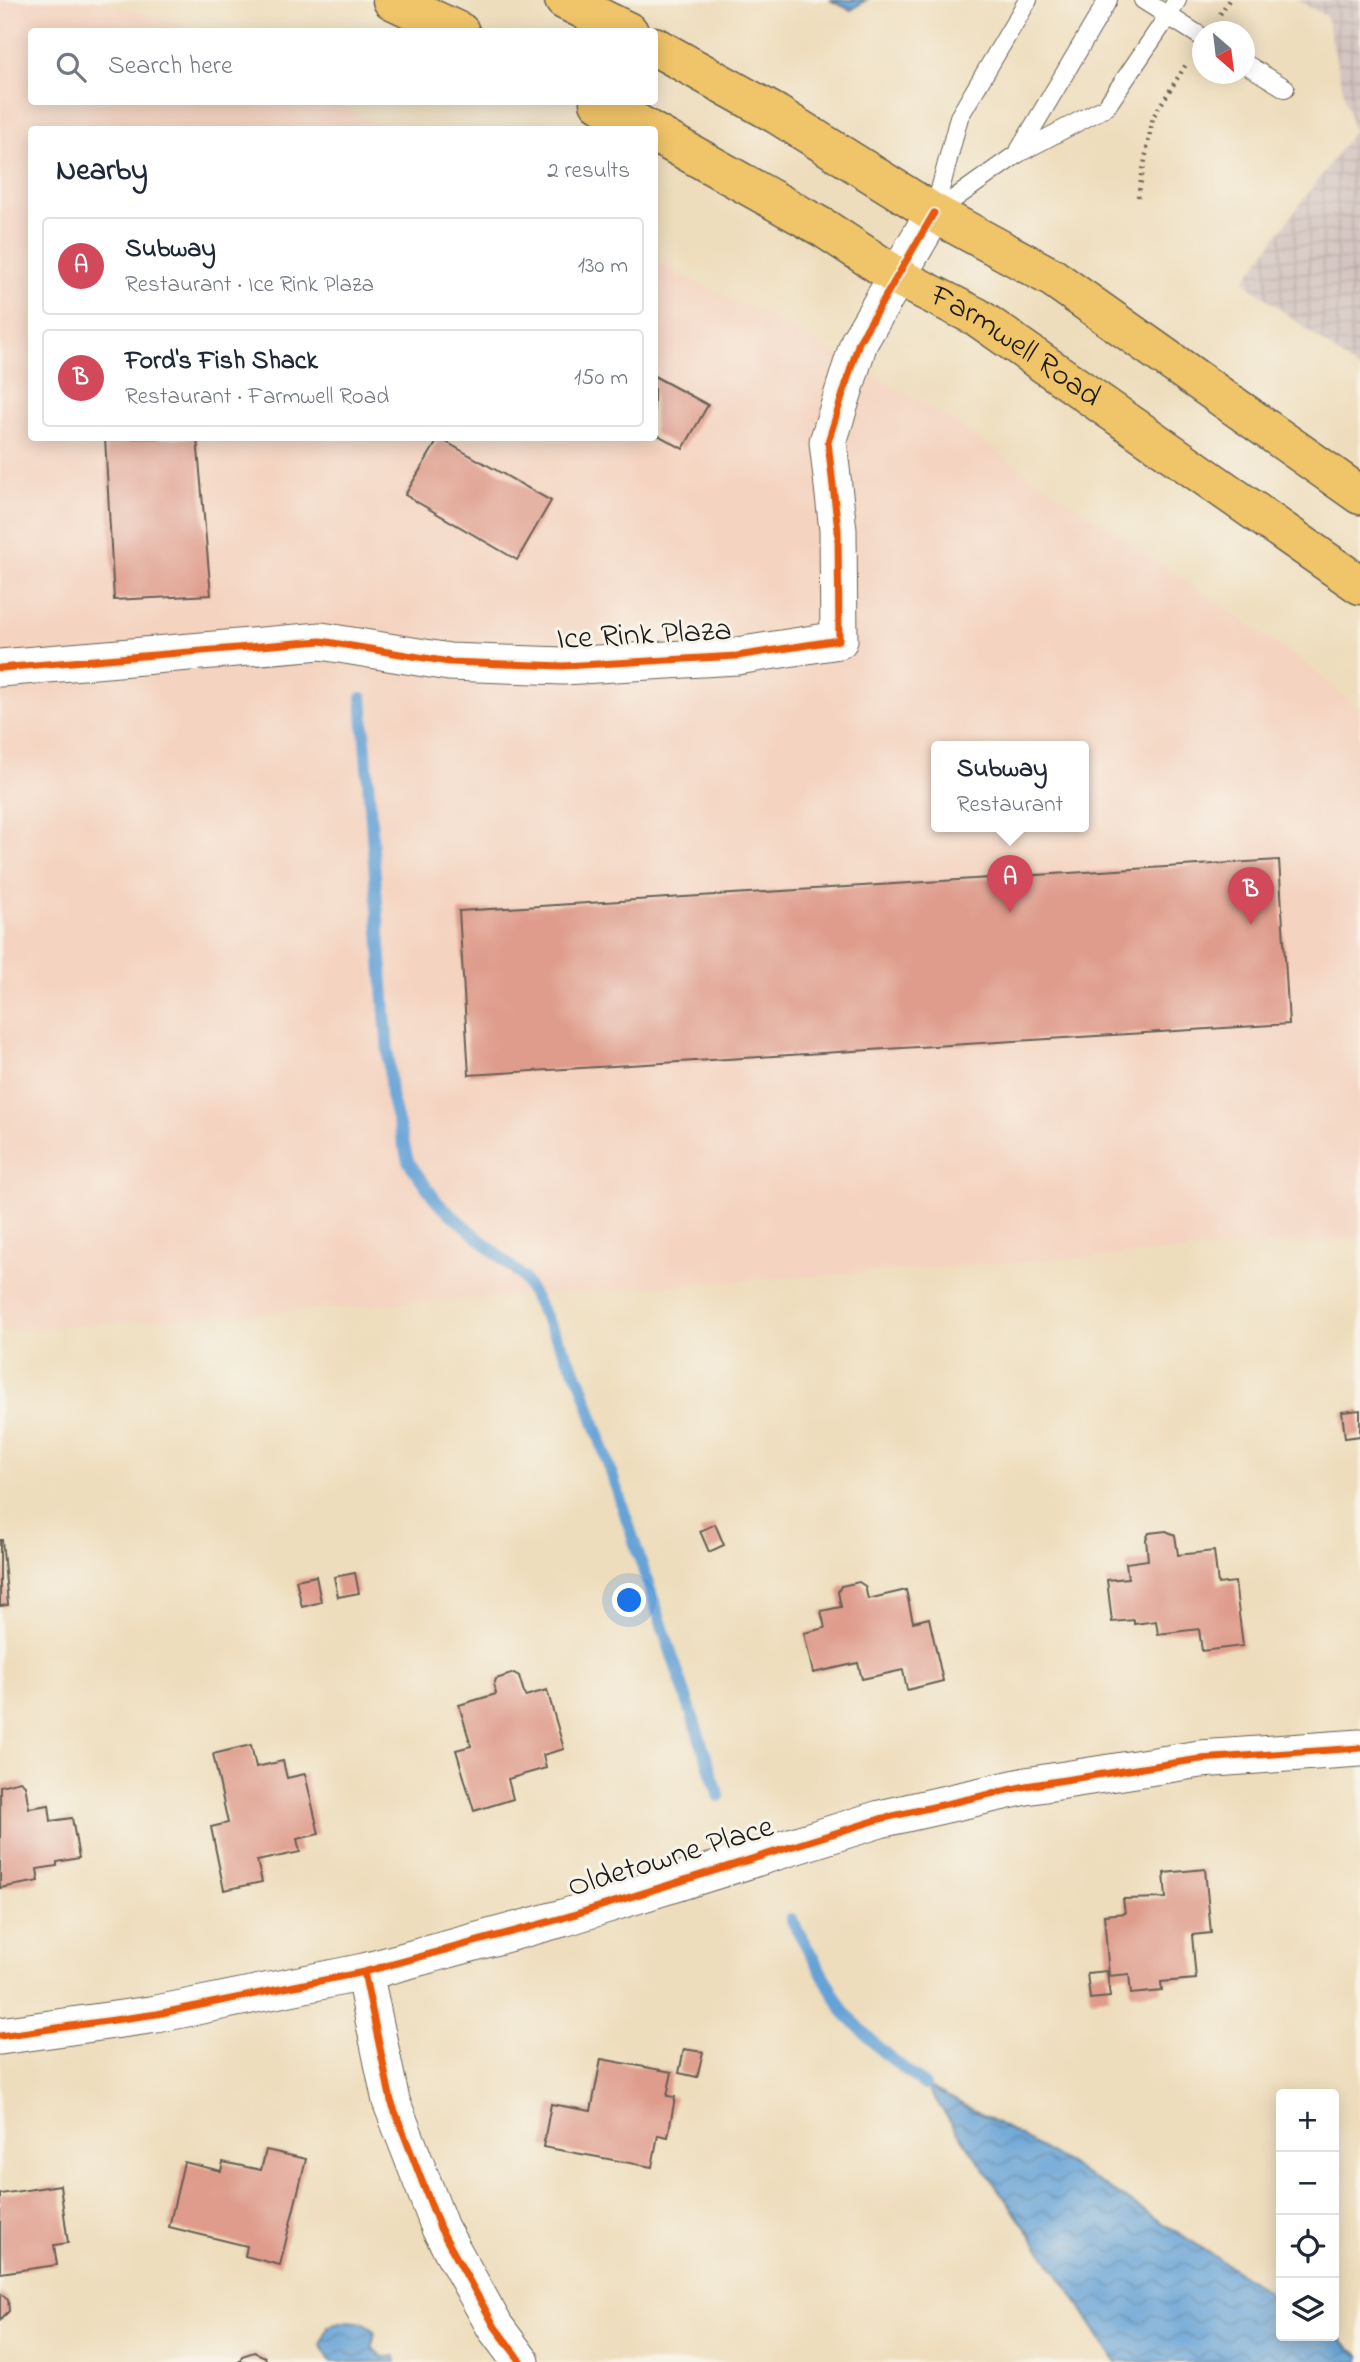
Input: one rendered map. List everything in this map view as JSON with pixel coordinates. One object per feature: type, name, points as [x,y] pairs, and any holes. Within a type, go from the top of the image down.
[{"type":"main road","points":[[392,0],[452,28]]},
{"type":"main road","points":[[564,0],[621,28]]},
{"type":"main road","points":[[658,48],[776,114],[934,213],[1053,278],[1360,495]]},
{"type":"main road","points":[[604,105],[642,126]]},
{"type":"main road","name":"Farmwell Road","points":[[658,135],[825,229],[898,277],[977,317],[1360,585]]},
{"type":"street","name":"Ice Rink Plaza","points":[[0,668],[321,641],[449,662],[563,666],[737,656],[839,640],[838,530],[828,442],[859,342],[934,213]]},
{"type":"street","name":"Oldetowne Place","points":[[0,2036],[157,2014],[364,1972],[563,1918],[880,1819],[1026,1786],[1200,1759],[1360,1748]]},
{"type":"street","points":[[364,1972],[391,2101],[440,2228],[495,2327],[521,2362]]},
{"type":"lane","points":[[934,213],[959,117],[1028,0]]},
{"type":"lane","points":[[1017,154],[1108,0]]},
{"type":"lane","points":[[1143,0],[1173,8],[1192,27]]},
{"type":"lane","points":[[934,213],[1017,154],[1106,107],[1173,8]]},
{"type":"lane","points":[[1255,70],[1285,88]]},
{"type":"path","points":[[1138,197],[1153,117],[1190,59]]},
{"type":"shaded area","points":[[0,0],[96,0],[187,28],[28,28],[28,105],[340,105],[384,126],[28,126],[28,441],[658,441],[658,262],[780,323],[944,415],[1308,665],[1360,710],[1360,1239],[0,1331]]},
{"type":"shaded area","points":[[1297,0],[1360,0],[1360,371],[1244,281],[1353,132],[1326,16]]},
{"type":"water","points":[[830,0],[866,0],[851,10]]},
{"type":"water","points":[[925,2085],[1062,2160],[1276,2297],[1276,2341],[1339,2341],[1339,2338],[1360,2356],[1360,2362],[1116,2362],[1074,2297]]},
{"type":"water","points":[[348,2321],[364,2323],[375,2332],[372,2347],[382,2358],[395,2356],[396,2362],[331,2362],[321,2346],[328,2326]]},
{"type":"building","points":[[658,378],[708,405],[683,449],[658,435]]},
{"type":"building","points":[[105,441],[197,441],[211,595],[114,600]]},
{"type":"building","points":[[437,441],[444,441],[551,501],[517,560],[405,495]]},
{"type":"building","points":[[1279,860],[1289,1024],[469,1075],[459,911]]},
{"type":"building","points":[[1360,1410],[1360,1436],[1345,1438],[1342,1412]]},
{"type":"building","points":[[715,1524],[724,1545],[709,1552],[700,1531]]},
{"type":"building","points":[[1166,1531],[1175,1535],[1178,1555],[1214,1551],[1218,1584],[1235,1582],[1243,1646],[1202,1651],[1199,1629],[1158,1634],[1156,1621],[1134,1624],[1134,1620],[1112,1622],[1107,1580],[1128,1578],[1126,1563],[1148,1560],[1146,1539],[1149,1533]]},
{"type":"building","points":[[0,1540],[8,1605],[0,1606]]},
{"type":"building","points":[[355,1573],[359,1593],[338,1597],[334,1577]]},
{"type":"building","points":[[316,1576],[321,1602],[302,1607],[296,1580]]},
{"type":"building","points":[[859,1582],[865,1586],[868,1599],[906,1590],[913,1622],[929,1618],[943,1681],[907,1690],[903,1670],[862,1679],[858,1663],[813,1673],[804,1633],[825,1628],[821,1611],[841,1607],[838,1592],[841,1586]]},
{"type":"building","points":[[514,1673],[519,1676],[525,1696],[547,1690],[564,1749],[543,1755],[546,1768],[508,1779],[513,1799],[474,1811],[456,1750],[471,1746],[459,1705],[496,1694],[496,1679]]},
{"type":"building","points":[[251,1745],[256,1767],[283,1761],[287,1778],[305,1774],[319,1834],[297,1839],[300,1852],[257,1861],[262,1882],[224,1890],[211,1827],[228,1823],[213,1754]]},
{"type":"building","points":[[20,1781],[25,1785],[29,1808],[49,1805],[51,1821],[72,1818],[79,1858],[57,1862],[57,1866],[37,1869],[39,1881],[0,1888],[0,1786]]},
{"type":"building","points":[[1205,1869],[1211,1933],[1192,1935],[1196,1979],[1161,1982],[1162,1991],[1131,1994],[1129,1974],[1109,1976],[1104,1915],[1125,1913],[1123,1899],[1166,1898],[1164,1873]]},
{"type":"building","points":[[1107,1971],[1110,1997],[1090,1999],[1087,1973]]},
{"type":"building","points":[[684,2049],[703,2052],[697,2077],[679,2073]]},
{"type":"building","points":[[601,2059],[672,2072],[667,2096],[675,2097],[668,2137],[658,2135],[652,2167],[543,2147],[551,2104],[591,2111]]},
{"type":"building","points":[[266,2150],[306,2159],[280,2265],[245,2256],[247,2246],[169,2227],[184,2162],[221,2171],[223,2162],[261,2170]]},
{"type":"building","points":[[60,2185],[68,2243],[54,2245],[57,2265],[0,2273],[0,2194]]},
{"type":"building","points":[[0,2293],[8,2299],[9,2311],[0,2320]]},
{"type":"building","points":[[254,2352],[265,2357],[267,2362],[239,2362],[242,2356]]},
{"type":"waterway","points":[[362,698],[391,1095],[408,1161],[438,1203],[523,1277],[581,1382],[719,1796]]},
{"type":"waterway","points":[[791,1919],[844,2012],[882,2051],[925,2085]]},
{"type":"cycle path","points":[[0,668],[321,641],[449,662],[563,666],[737,656],[839,640],[838,530],[828,442],[859,342],[934,213]]},
{"type":"cycle path","points":[[0,2036],[157,2014],[364,1972],[563,1918],[880,1819],[1026,1786],[1200,1759],[1360,1748]]},
{"type":"cycle path","points":[[364,1972],[391,2101],[440,2228],[495,2327],[521,2362]]},
{"type":"place","name":"Subway","points":[[1010,913]]},
{"type":"place","name":"Ford's Fish Shack","points":[[1251,925]]}]
